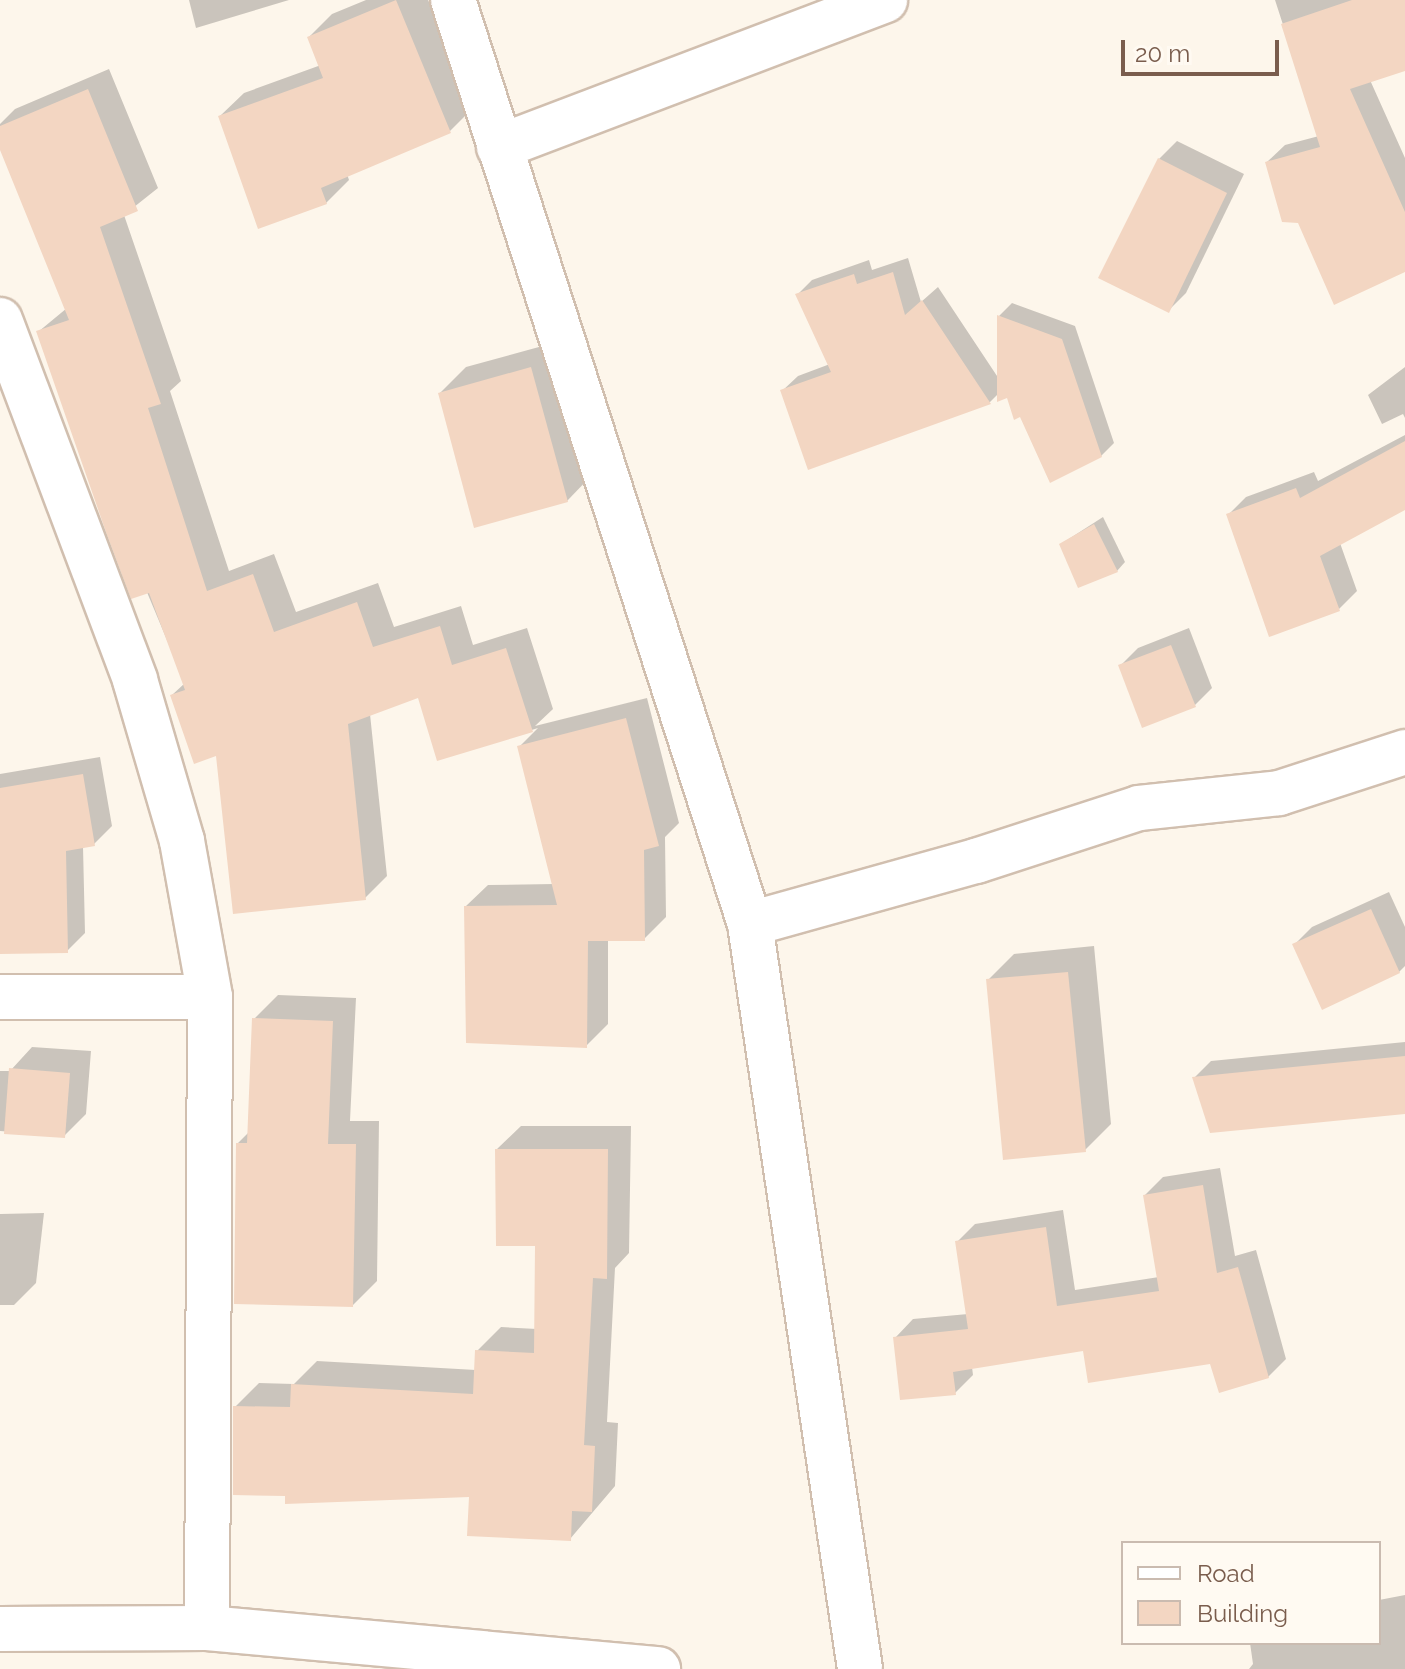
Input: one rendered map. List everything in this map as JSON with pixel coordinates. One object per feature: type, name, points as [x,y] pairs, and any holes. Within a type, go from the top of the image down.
[{"type":"street","points":[[453,0],[750,924],[860,1669]]},
{"type":"street","points":[[499,147],[885,0]]},
{"type":"street","points":[[0,320],[135,680],[182,841],[210,997],[207,1628]]},
{"type":"street","points":[[750,924],[1139,808],[1279,793],[1405,752]]},
{"type":"street","points":[[0,997],[210,997]]},
{"type":"street","points":[[0,1629],[207,1628],[658,1669]]},
{"type":"building","points":[[396,0],[451,133],[321,188],[327,204],[258,229],[218,116],[323,78],[307,37]]},
{"type":"building","points":[[1352,0],[1405,0],[1405,71],[1350,89],[1405,212],[1405,272],[1334,305],[1298,223],[1282,222],[1265,162],[1320,147],[1281,24]]},
{"type":"building","points":[[88,89],[138,211],[100,227],[161,404],[148,408],[207,591],[253,574],[274,632],[357,602],[373,647],[440,626],[452,665],[506,648],[533,732],[437,761],[418,698],[348,724],[366,900],[233,914],[216,756],[194,764],[170,695],[185,690],[149,593],[131,599],[107,535],[36,331],[69,320],[0,150],[0,126]]},
{"type":"building","points":[[1158,158],[1227,193],[1169,313],[1098,278]]},
{"type":"building","points":[[893,272],[905,315],[922,300],[991,404],[808,470],[780,390],[831,372],[795,294],[854,274],[857,284]]},
{"type":"building","points":[[997,315],[1062,339],[1102,457],[1050,483],[1020,417],[1014,420],[1007,398],[997,402]]},
{"type":"building","points":[[531,367],[568,502],[474,528],[438,393]]},
{"type":"building","points":[[1405,441],[1405,510],[1320,556],[1340,611],[1269,637],[1226,514],[1296,488],[1300,498]]},
{"type":"building","points":[[1094,524],[1118,572],[1078,588],[1059,544]]},
{"type":"building","points":[[1171,645],[1196,707],[1142,728],[1118,665]]},
{"type":"building","points":[[626,718],[659,846],[644,850],[645,941],[588,941],[587,1048],[466,1043],[464,906],[557,905],[517,746]]},
{"type":"building","points":[[83,774],[95,846],[66,851],[68,953],[0,954],[0,788]]},
{"type":"building","points":[[1371,909],[1400,973],[1322,1010],[1292,944]]},
{"type":"building","points":[[1068,972],[1086,1152],[1003,1160],[986,979]]},
{"type":"building","points":[[252,1018],[333,1021],[328,1144],[356,1144],[353,1307],[234,1304],[236,1143],[247,1143]]},
{"type":"building","points":[[1405,1056],[1405,1114],[1210,1133],[1192,1077]]},
{"type":"building","points":[[9,1068],[70,1073],[65,1138],[4,1134]]},
{"type":"building","points":[[495,1149],[608,1149],[607,1279],[593,1278],[584,1445],[595,1446],[592,1512],[572,1511],[571,1541],[467,1536],[469,1497],[285,1504],[285,1496],[233,1495],[233,1406],[290,1407],[291,1384],[473,1394],[475,1350],[534,1353],[535,1246],[496,1246]]},
{"type":"building","points":[[1203,1185],[1217,1273],[1238,1267],[1269,1378],[1219,1393],[1210,1364],[1088,1383],[1083,1351],[953,1372],[956,1395],[900,1400],[893,1337],[968,1329],[955,1241],[1046,1227],[1057,1306],[1159,1291],[1143,1195]]}]
